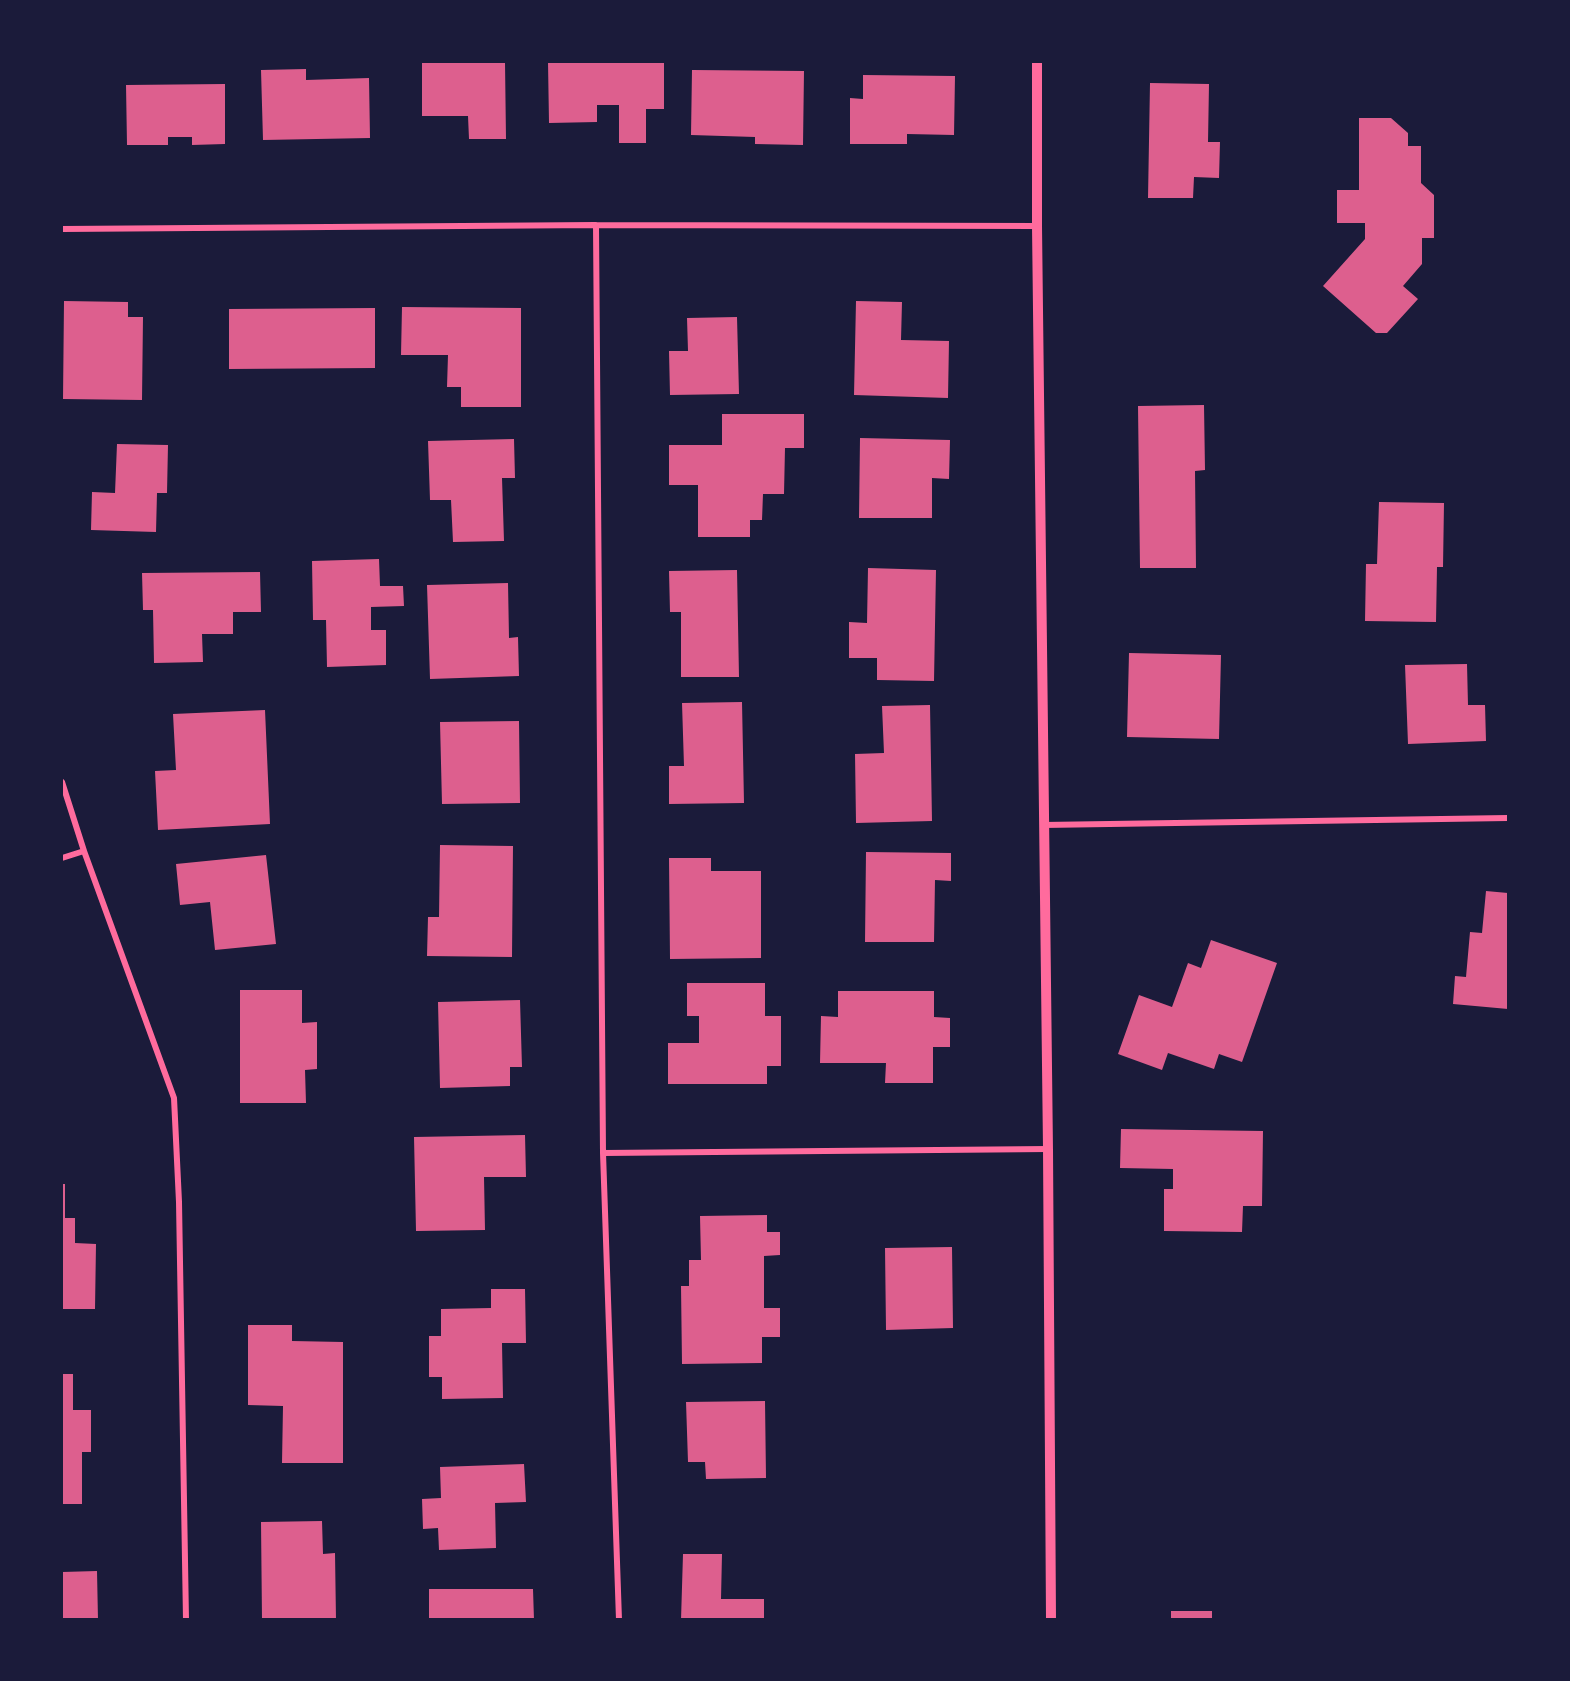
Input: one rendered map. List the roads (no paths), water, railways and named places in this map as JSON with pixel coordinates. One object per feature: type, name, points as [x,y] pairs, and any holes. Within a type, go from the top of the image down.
[{"type":"street","points":[[1037,62],[1051,1620]]},
{"type":"street","points":[[62,229],[596,225],[1037,226]]},
{"type":"street","points":[[596,225],[603,1153],[619,1620]]},
{"type":"street","points":[[62,782],[84,851],[174,1098],[179,1202],[186,1620]]},
{"type":"street","points":[[1043,825],[1509,818]]},
{"type":"street","points":[[62,858],[84,851]]},
{"type":"street","points":[[603,1153],[1048,1149]]}]
